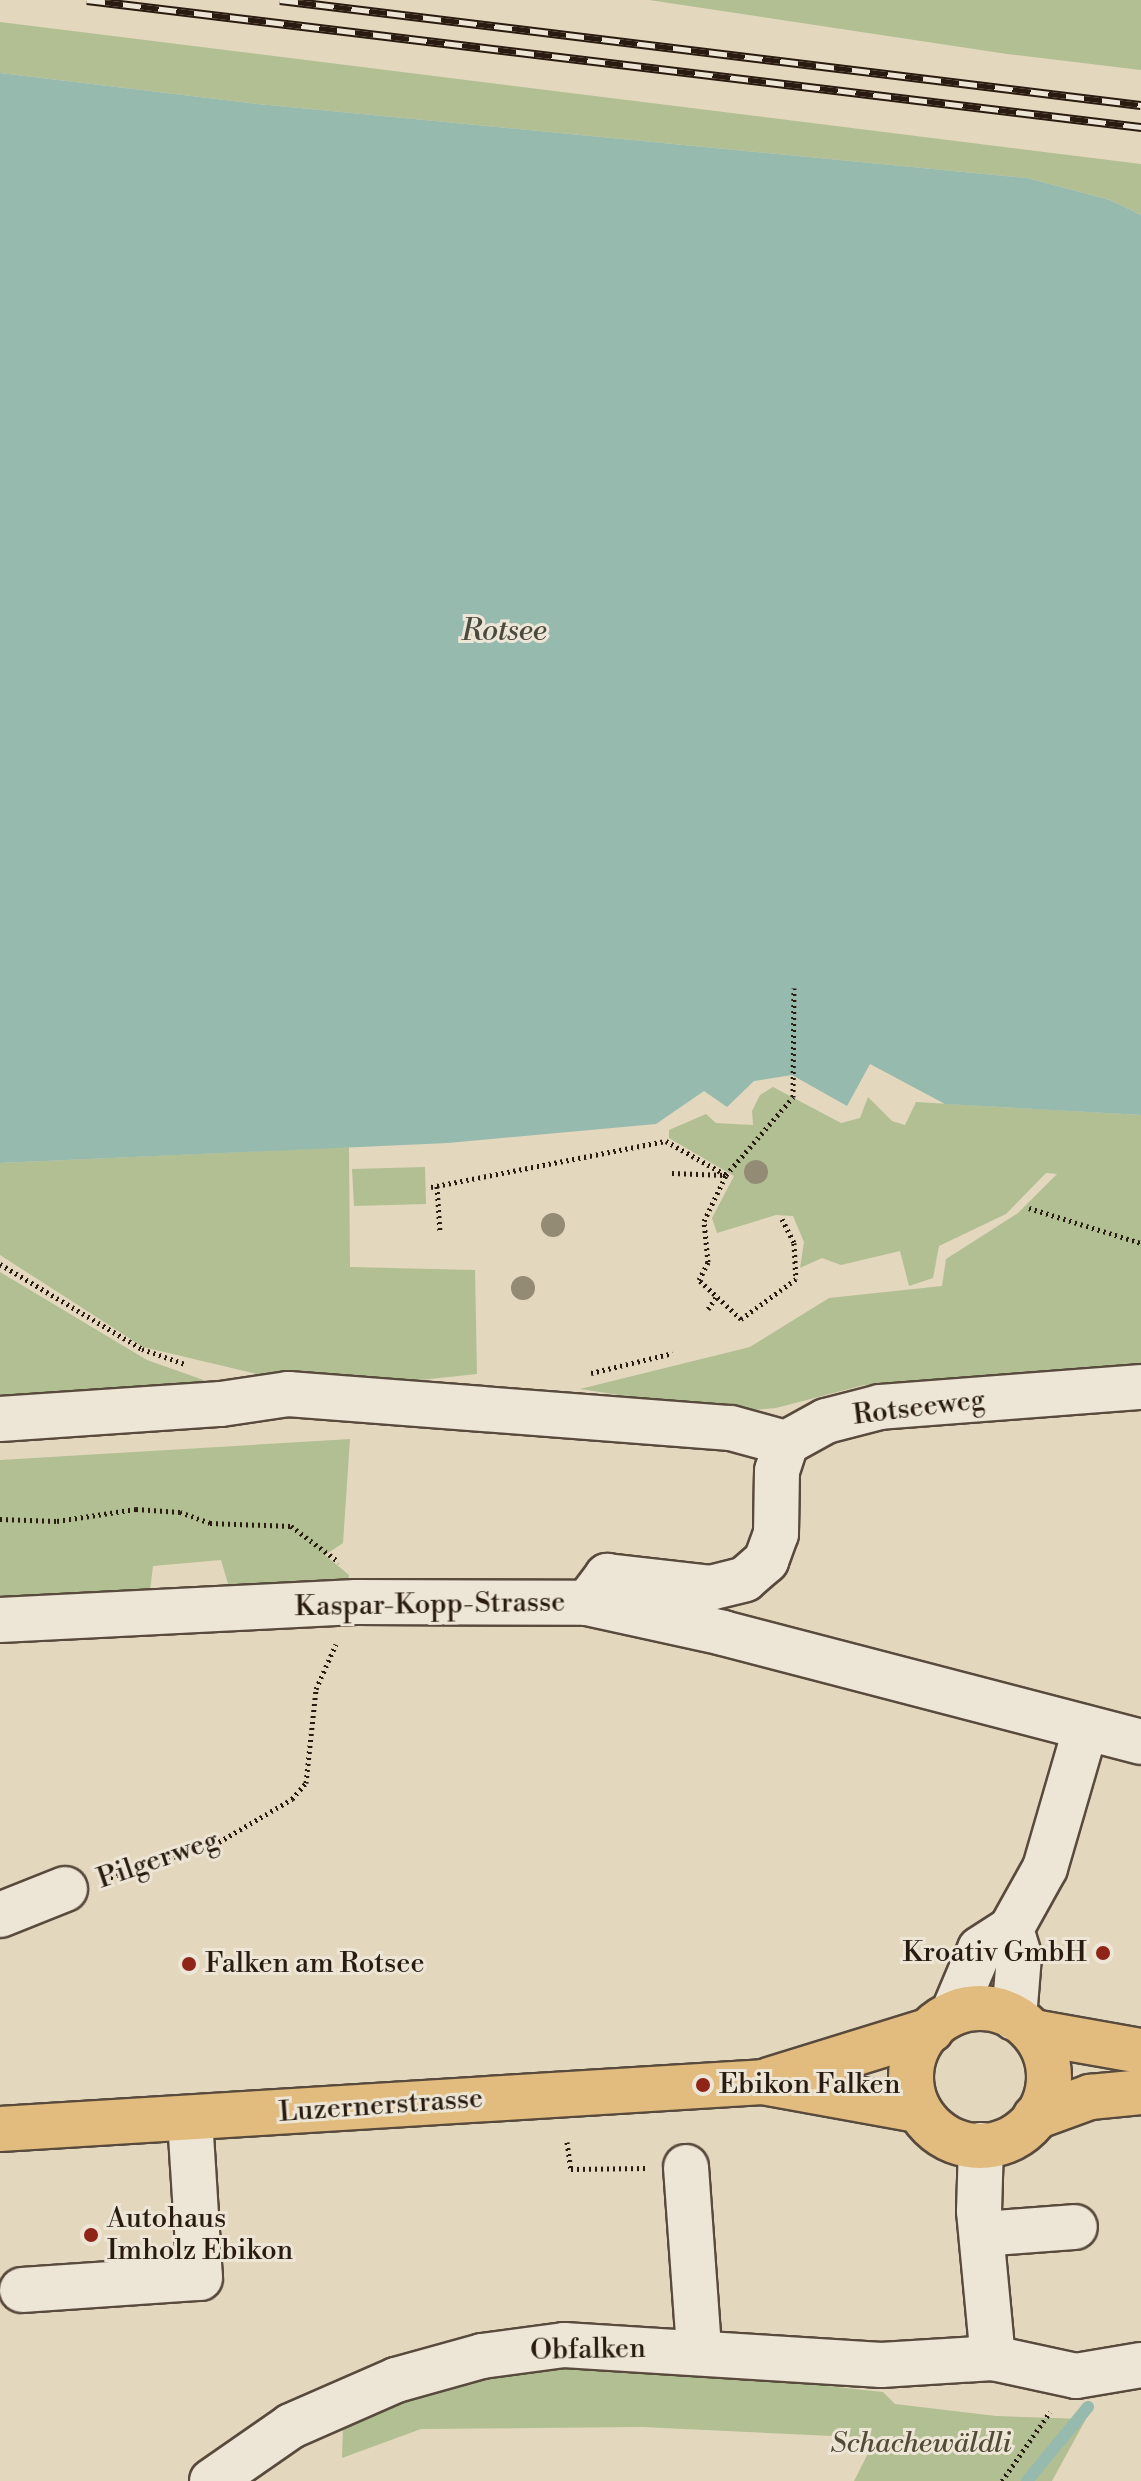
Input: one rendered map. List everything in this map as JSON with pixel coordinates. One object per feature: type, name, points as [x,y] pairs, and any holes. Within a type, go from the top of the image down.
[{"type":"main road","points":[[1141,2051],[1024,2025],[980,2009],[942,2021],[912,2059],[911,2092],[917,2110],[953,2140],[981,2145],[1002,2142],[1035,2117],[1090,2097],[1141,2092]]},
{"type":"main road","name":"Luzernerstrasse","points":[[763,2082],[942,2021]]},
{"type":"main road","points":[[1024,2025],[1048,2057],[1049,2085],[1035,2117]]},
{"type":"main road","name":"Luzernerstrasse","points":[[0,2129],[763,2082],[917,2110]]},
{"type":"street","name":"Rotseeweg","points":[[786,1443],[826,1421],[880,1407],[1141,1387]]},
{"type":"street","points":[[0,1419],[221,1404],[288,1394],[701,1425],[786,1443],[777,1471],[776,1534],[766,1561],[745,1579],[710,1588],[607,1576],[587,1603]]},
{"type":"street","name":"Kaspar-Kopp-Strasse","points":[[0,1620],[356,1602],[587,1603],[723,1633],[1085,1730],[1141,1742]]},
{"type":"street","points":[[942,2021],[980,1949],[1011,1929],[1045,1868],[1085,1730]]},
{"type":"street","name":"Pilgerweg","points":[[0,1915],[65,1889]]},
{"type":"street","points":[[1011,1929],[1019,1956],[1024,2025]]},
{"type":"street","points":[[22,2290],[200,2278],[190,2118]]},
{"type":"street","points":[[981,2145],[982,2234],[993,2358]]},
{"type":"street","points":[[686,2167],[699,2350]]},
{"type":"street","points":[[982,2234],[1075,2227]]},
{"type":"street","name":"Obfalken","points":[[212,2481],[291,2426],[396,2380],[482,2356],[564,2345],[699,2350],[881,2365],[993,2358],[1076,2376],[1141,2365]]},
{"type":"path","points":[[782,1219],[794,1243],[796,1279],[741,1319],[699,1280],[708,1262],[704,1221],[726,1175],[793,1097],[794,988]]},
{"type":"path","points":[[440,1232],[434,1187],[666,1141],[726,1175]]},
{"type":"path","points":[[672,1173],[726,1175]]},
{"type":"path","points":[[1029,1208],[1141,1243]]},
{"type":"path","points":[[0,1264],[142,1349],[199,1368]]},
{"type":"path","points":[[708,1309],[716,1297]]},
{"type":"path","points":[[0,1519],[57,1521],[136,1509],[180,1512],[210,1523],[291,1526],[359,1575],[356,1602]]},
{"type":"path","name":"Pilgerweg","points":[[65,1889],[169,1862],[219,1842],[292,1799],[306,1783],[316,1689],[356,1602]]},
{"type":"path","points":[[567,2142],[571,2169],[686,2167]]},
{"type":"path","points":[[1002,2481],[1020,2452]]},
{"type":"green space","points":[[649,0],[1141,0],[1141,70],[1007,54]]},
{"type":"green space","points":[[0,22],[1141,164],[1141,215],[1110,200],[1027,178],[258,104],[0,73]]},
{"type":"green space","points":[[773,1087],[841,1123],[860,1118],[868,1097],[892,1121],[905,1125],[916,1102],[1141,1115],[1141,1368],[864,1385],[776,1408],[731,1412],[580,1389],[750,1347],[829,1298],[942,1286],[946,1259],[1018,1213],[1057,1174],[1046,1173],[1006,1214],[939,1246],[933,1278],[909,1286],[900,1251],[841,1265],[822,1258],[800,1268],[804,1242],[793,1216],[776,1215],[717,1233],[712,1218],[734,1176],[669,1138],[669,1130],[706,1114],[716,1123],[753,1125],[752,1111],[760,1095]]},
{"type":"green space","points":[[349,1147],[350,1267],[475,1270],[477,1374],[288,1394],[265,1376],[143,1347],[0,1255],[0,1163]]},
{"type":"green space","points":[[425,1167],[426,1204],[354,1206],[352,1169]]},
{"type":"green space","points":[[0,1272],[147,1360],[209,1382],[209,1394],[0,1401]]},
{"type":"green space","points":[[350,1439],[343,1543],[325,1555],[349,1575],[347,1589],[231,1594],[221,1560],[153,1566],[149,1599],[0,1606],[0,1460]]},
{"type":"green space","name":"Schachewäldli","points":[[563,2366],[659,2368],[883,2392],[895,2404],[996,2416],[1086,2419],[1052,2481],[854,2481],[876,2438],[642,2427],[421,2429],[342,2458],[343,2426],[411,2395],[494,2375]]},
{"type":"water","name":"Rotsee","points":[[0,73],[258,104],[1027,178],[1110,200],[1141,215],[1141,1115],[945,1104],[870,1064],[847,1106],[792,1075],[754,1081],[727,1107],[704,1091],[656,1124],[448,1143],[0,1163]]},
{"type":"waterway","points":[[1027,2481],[1088,2407]]},
{"type":"railway","points":[[87,0],[1141,127]]},
{"type":"railway","points":[[280,0],[1141,105]]},
{"type":"place","name":"Kroativ GmbH","points":[[1103,1953]]},
{"type":"place","name":"Falken am Rotsee","points":[[189,1964]]},
{"type":"place","name":"Ebikon Falken","points":[[703,2085]]},
{"type":"place","name":"Autohaus Imholz Ebikon","points":[[91,2235]]}]
